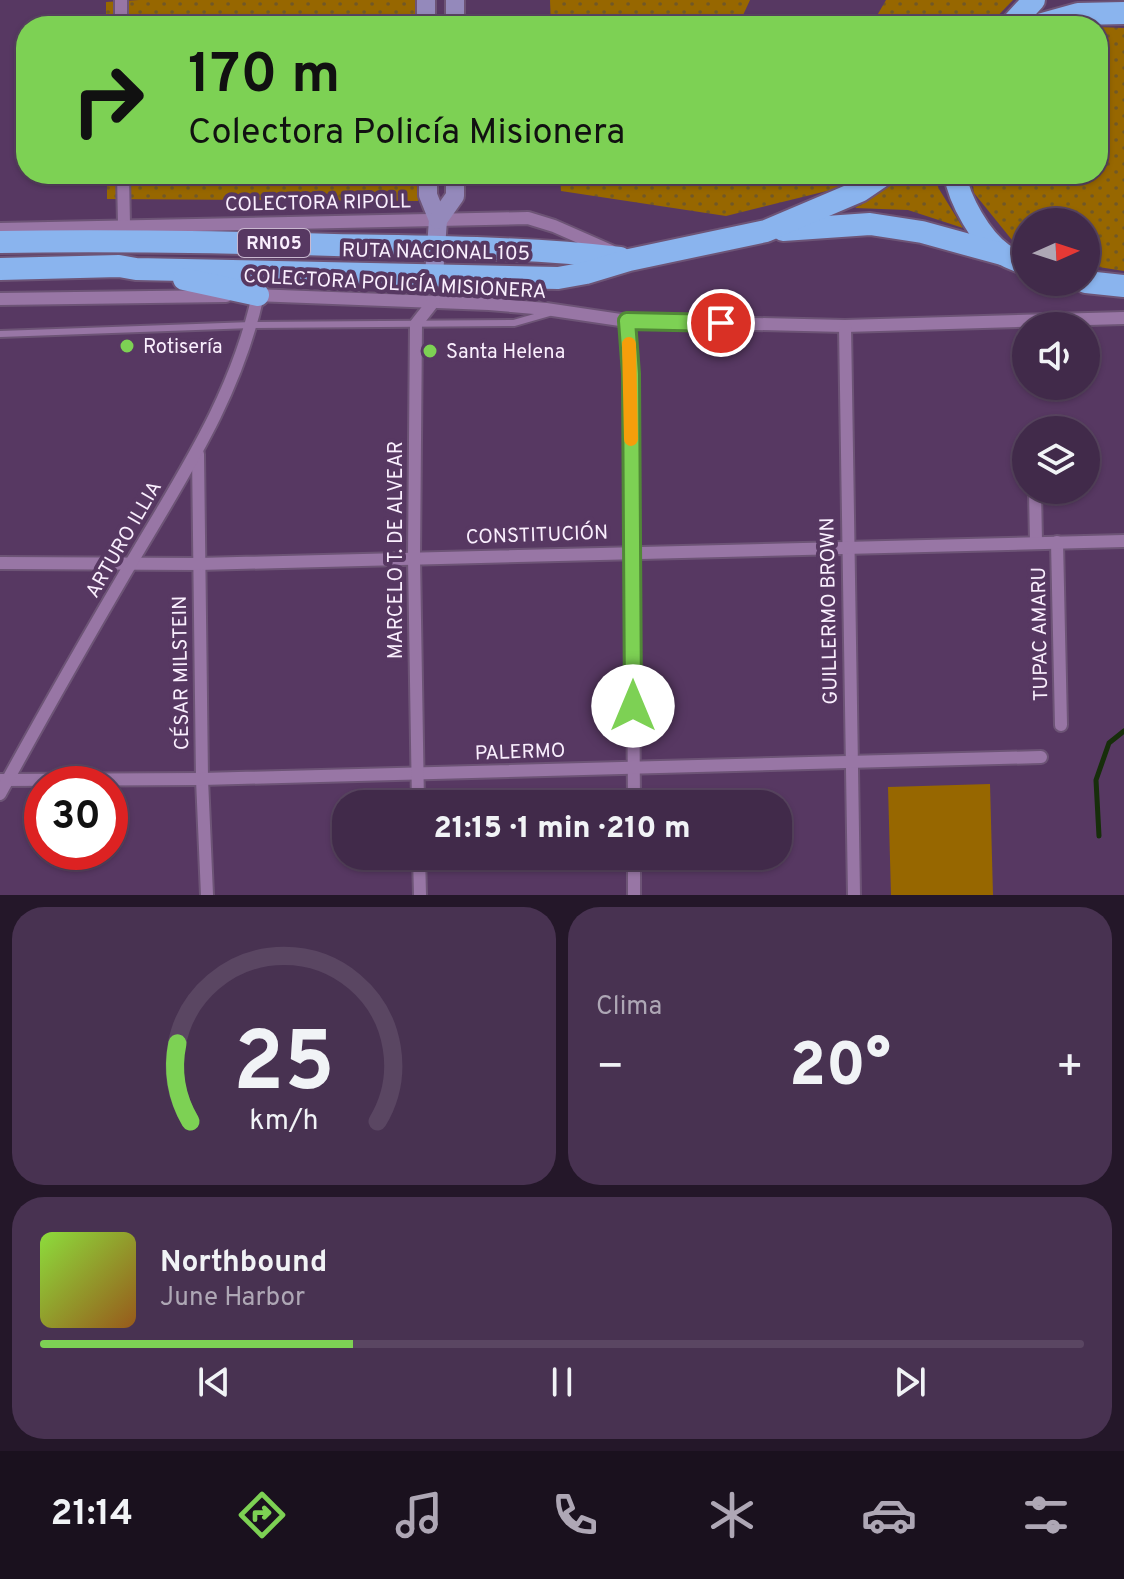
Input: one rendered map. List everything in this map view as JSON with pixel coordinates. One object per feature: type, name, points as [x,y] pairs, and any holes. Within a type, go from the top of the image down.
[{"type":"highway","points":[[1019,16],[1034,0]]},
{"type":"highway","points":[[1071,16],[1124,13]]},
{"type":"highway","name":"RUTA NACIONAL 105","points":[[0,269],[119,266],[136,269],[558,278],[766,231],[870,184]]},
{"type":"highway","name":"RN105","points":[[957,184],[973,221],[1002,254]]},
{"type":"highway","name":"RN105","points":[[766,231],[870,224],[922,232],[1012,258]]},
{"type":"highway","name":"RUTA NACIONAL 105","points":[[0,242],[112,240],[555,251],[629,260]]},
{"type":"highway","points":[[136,269],[258,295]]},
{"type":"highway","points":[[1100,283],[1124,286]]},
{"type":"main road","points":[[428,184],[428,195],[438,220],[434,275]]},
{"type":"main road","points":[[438,220],[455,196],[455,184]]},
{"type":"street","points":[[123,184],[124,225]]},
{"type":"street","name":"COLECTORA RIPOLL","points":[[0,229],[528,218],[586,238],[629,260]]},
{"type":"street","points":[[416,324],[434,301],[434,275]]},
{"type":"street","name":"COLECTORA POLICÍA MISIONERA","points":[[0,299],[258,295],[434,301],[556,310],[627,321],[845,326],[1124,318]]},
{"type":"street","name":"ARTURO ILLIA","points":[[0,794],[4,780],[198,450],[224,400],[252,325],[258,295]]},
{"type":"street","points":[[627,321],[631,374],[634,790]]},
{"type":"street","name":"MARCELO T. DE ALVEAR","points":[[416,324],[414,558],[418,790]]},
{"type":"street","name":"GUILLERMO BROWN","points":[[845,326],[854,895]]},
{"type":"street","name":"CÉSAR MILSTEIN","points":[[198,450],[202,779],[207,895]]},
{"type":"street","name":"TUPAC AMARU","points":[[1035,504],[1036,542]]},
{"type":"street","name":"CONSTITUCIÓN","points":[[0,563],[199,564],[1124,541]]},
{"type":"street","name":"TUPAC AMARU","points":[[1057,542],[1061,725]]},
{"type":"street","name":"PALERMO","points":[[4,780],[202,779],[1041,757]]},
{"type":"street","points":[[419,870],[420,895]]},
{"type":"street","points":[[634,870],[634,895]]},
{"type":"lane","points":[[0,334],[252,325],[514,323],[556,310]]},
{"type":"shaded area","points":[[420,0],[420,16],[106,16],[106,2]]},
{"type":"shaded area","points":[[550,0],[750,0],[743,16],[551,16]]},
{"type":"shaded area","points":[[886,0],[1013,0],[998,16],[877,16]]},
{"type":"shaded area","points":[[1108,27],[1124,28],[1124,271],[1100,267],[1100,208],[1012,208],[1012,240],[974,193],[972,184],[1108,184]]},
{"type":"shaded area","points":[[107,184],[419,184],[418,201],[107,199]]},
{"type":"shaded area","points":[[561,184],[846,184],[726,216],[561,191]]},
{"type":"shaded area","points":[[887,184],[937,184],[963,228],[908,210],[855,208]]},
{"type":"shaded area","points":[[990,784],[993,895],[891,895],[888,787]]},
{"type":"waterway","points":[[1099,836],[1096,780],[1109,743],[1124,731]]},
{"type":"slow traffic","points":[[629,344],[631,439]]},
{"type":"place","name":"Rotisería","points":[[127,346]]},
{"type":"place","name":"Santa Helena","points":[[430,351]]},
{"type":"route","points":[[633,706],[631,374],[627,321],[721,323]]}]
